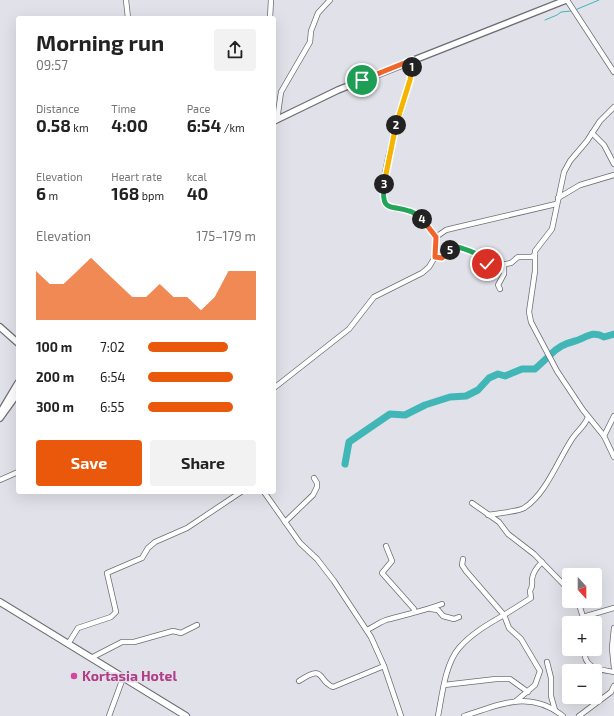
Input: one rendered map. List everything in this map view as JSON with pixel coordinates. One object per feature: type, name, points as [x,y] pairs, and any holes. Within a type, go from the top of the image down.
[{"type":"highway","points":[[0,602],[186,716]]},
{"type":"main road","points":[[276,120],[311,102],[412,60],[566,0]]},
{"type":"main road","points":[[0,327],[16,337]]},
{"type":"main road","points":[[0,327],[16,341]]},
{"type":"main road","points":[[0,413],[16,386]]},
{"type":"main road","points":[[0,418],[16,396]]},
{"type":"street","points":[[126,0],[128,16]]},
{"type":"street","points":[[270,16],[271,0]]},
{"type":"street","points":[[276,115],[281,92],[310,42],[311,31],[318,13],[329,0]]},
{"type":"street","points":[[566,0],[614,72]]},
{"type":"street","points":[[276,386],[349,329],[374,297],[422,273],[429,267],[435,257],[436,237],[422,218],[410,211],[391,208],[385,202],[383,197],[387,164],[397,120],[410,80],[412,60]]},
{"type":"street","points":[[614,107],[600,121],[592,134],[570,161],[564,172],[556,204],[552,229],[537,247],[535,254],[529,317],[557,371],[588,417],[604,436],[614,457]]},
{"type":"street","points":[[592,134],[604,145],[614,164]]},
{"type":"street","points":[[558,198],[580,185],[614,176]]},
{"type":"street","points":[[436,237],[446,230],[556,204]]},
{"type":"street","points":[[435,257],[442,258],[455,246],[477,254],[484,259],[489,267],[511,264],[518,257],[532,257],[535,254]]},
{"type":"street","points":[[500,289],[498,285],[504,274],[504,265]]},
{"type":"street","points":[[604,436],[614,416]]},
{"type":"street","points":[[488,515],[523,509],[532,501],[560,463],[570,441],[586,423],[588,417]]},
{"type":"street","points":[[0,480],[16,473]]},
{"type":"street","points":[[286,522],[315,491],[317,483],[314,478]]},
{"type":"street","points":[[68,644],[78,628],[111,617],[116,612],[107,573],[142,558],[148,548],[155,542],[187,528],[238,494]]},
{"type":"street","points":[[265,494],[300,543],[316,559],[334,581],[367,630],[384,666],[401,716]]},
{"type":"street","points":[[472,504],[499,522],[508,534],[542,562],[562,583]]},
{"type":"street","points":[[386,546],[392,561],[382,573],[414,609],[414,612]]},
{"type":"street","points":[[464,559],[462,565],[466,571],[504,615],[509,628],[520,639],[540,671],[535,685],[516,701]]},
{"type":"street","points":[[438,716],[444,685],[459,648],[483,627],[529,601],[531,598],[530,591],[533,586],[532,579],[535,570],[542,562]]},
{"type":"street","points":[[367,630],[390,618],[414,612],[421,612],[442,604]]},
{"type":"street","points":[[580,608],[583,616],[614,608]]},
{"type":"street","points":[[431,609],[438,610],[443,616],[454,619],[459,617]]},
{"type":"street","points":[[90,658],[122,642],[134,642],[173,631],[181,633],[197,626]]},
{"type":"street","points":[[614,628],[612,648],[614,668]]},
{"type":"street","points":[[586,656],[587,662],[590,665],[614,672]]},
{"type":"street","points":[[547,662],[551,678],[551,696],[555,710]]},
{"type":"street","points":[[299,681],[311,673],[316,673],[321,675],[329,686],[333,687],[384,666]]},
{"type":"street","points":[[109,716],[123,678]]},
{"type":"street","points":[[444,685],[496,679],[510,679],[528,692]]},
{"type":"street","points":[[579,716],[612,693],[614,686]]},
{"type":"street","points":[[464,716],[516,701],[532,701],[555,710],[563,716]]},
{"type":"street","points":[[585,716],[587,710]]},
{"type":"waterway","points":[[575,10],[599,0]]},
{"type":"waterway","points":[[545,20],[561,12],[571,11]]},
{"type":"waterway","points":[[550,355],[561,346],[592,334],[604,337],[614,334]]},
{"type":"waterway","points":[[345,464],[349,442],[390,414],[405,415],[425,405],[450,397],[466,396],[478,390],[489,378],[498,374],[505,376],[522,369],[535,369],[548,357]]},
{"type":"place","name":"Kortasia Hotel","points":[[74,676]]},
{"type":"route","points":[[362,80],[412,60],[410,80],[397,120],[387,164],[383,191],[384,200],[391,208],[410,211],[424,220],[436,237],[435,257],[442,258],[443,255],[455,246],[477,254],[484,259],[487,264]]}]
